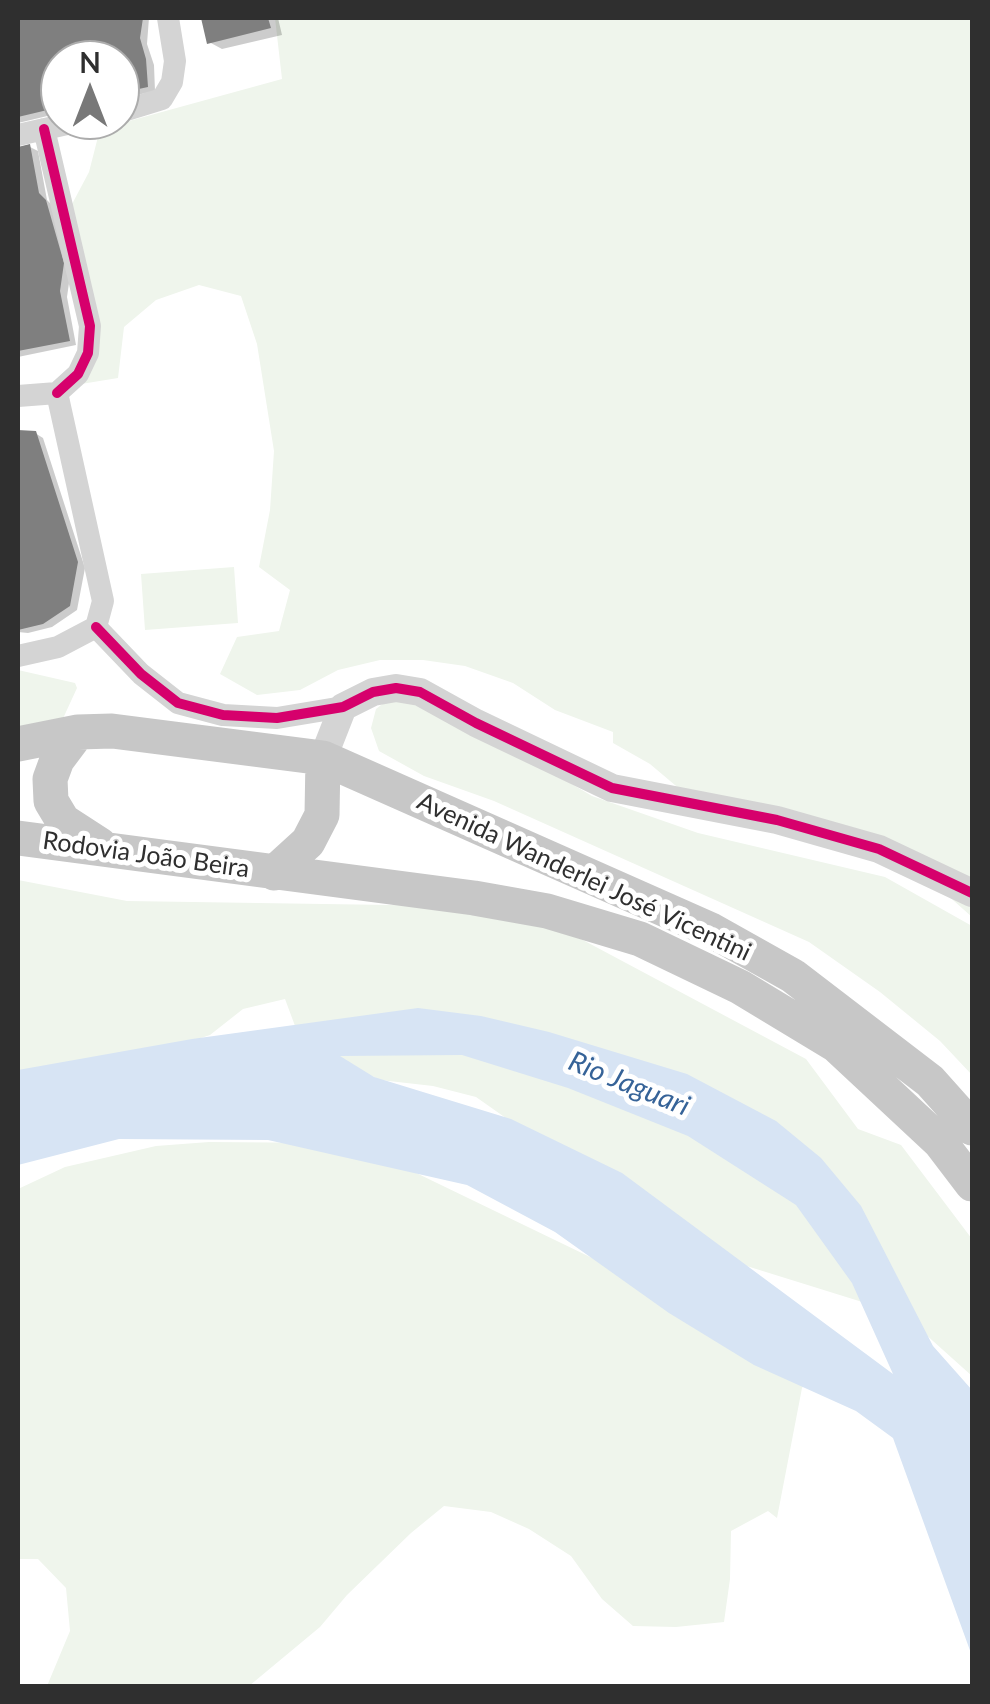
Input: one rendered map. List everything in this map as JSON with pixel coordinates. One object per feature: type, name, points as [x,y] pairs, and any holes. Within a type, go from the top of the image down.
[{"type":"main road","name":"Avenida Wanderlei José Vicentini","points":[[78,732],[179,738],[323,758],[711,930],[793,976],[930,1081],[972,1128]]},
{"type":"main road","points":[[18,744],[78,732]]},
{"type":"main road","points":[[78,732],[57,760],[50,779],[51,802],[63,820],[104,847]]},
{"type":"main road","points":[[274,873],[308,842],[322,815],[323,758]]},
{"type":"main road","name":"Rodovia João Beira","points":[[18,838],[274,873]]},
{"type":"main road","name":"Avenida Wanderlei José Vicentini","points":[[274,873],[474,898],[547,912],[640,938],[740,987],[836,1046],[940,1142],[972,1184]]},
{"type":"street","points":[[140,108],[162,100],[172,82],[175,61],[168,18]]},
{"type":"street","points":[[18,396],[57,393],[78,374],[88,353],[90,326],[47,140]]},
{"type":"street","points":[[18,656],[58,647],[96,627],[103,600],[57,393]]},
{"type":"street","points":[[96,627],[141,674],[178,702],[223,715],[277,718],[344,707],[373,692],[396,688],[420,692],[612,788],[777,820],[879,849],[972,892]]},
{"type":"street","points":[[323,758],[344,707]]},
{"type":"shaded area","points":[[275,18],[972,18],[972,917],[936,885],[899,863],[682,791],[650,764],[613,743],[613,732],[555,710],[513,683],[465,666],[423,660],[380,660],[338,670],[300,690],[257,695],[220,674],[237,637],[279,631],[290,590],[259,567],[270,510],[274,451],[257,344],[241,296],[199,285],[156,300],[124,327],[118,378],[75,385],[100,336],[71,206],[89,172],[97,140],[140,140],[140,118],[282,79]]},
{"type":"shaded area","points":[[234,567],[238,623],[145,630],[141,574]]},
{"type":"shaded area","points":[[18,670],[75,683],[77,688],[60,725],[18,734]]},
{"type":"shaded area","points":[[395,694],[481,730],[592,796],[698,833],[885,877],[972,926],[972,1075],[940,1041],[880,992],[809,942],[494,801],[424,776],[379,751],[371,728],[376,709]]},
{"type":"shaded area","points":[[18,880],[127,901],[521,907],[806,1059],[858,1129],[901,1145],[972,1239],[972,1376],[904,1315],[692,1249],[476,1097],[433,1086],[380,1080],[301,1042],[285,999],[243,1009],[210,1035],[162,1051],[18,1071]]},
{"type":"shaded area","points":[[209,1142],[337,1143],[379,1155],[797,1357],[814,1370],[802,1388],[777,1518],[768,1511],[731,1531],[724,1622],[633,1626],[602,1599],[571,1556],[529,1529],[491,1512],[444,1506],[347,1595],[320,1627],[249,1686],[47,1686],[70,1631],[66,1588],[38,1559],[18,1559],[18,1189],[65,1167],[156,1146]]},
{"type":"water","name":"Rio Jaguari","points":[[418,1008],[481,1016],[549,1032],[687,1074],[776,1121],[821,1158],[861,1206],[933,1346],[972,1390],[972,1656],[893,1438],[856,1411],[754,1365],[669,1313],[555,1232],[467,1185],[268,1140],[119,1139],[18,1165],[18,1070],[192,1039]],"holes":[[[462,1055],[568,1088],[688,1136],[796,1205],[852,1283],[893,1374],[622,1173],[511,1119],[374,1077],[340,1056]]]},
{"type":"building","points":[[18,18],[143,18],[140,38],[148,87],[140,89],[140,40],[40,40],[40,112],[18,117]]},
{"type":"building","points":[[201,18],[268,18],[271,28],[207,44]]},
{"type":"building","points":[[30,144],[39,193],[46,200],[64,263],[60,291],[70,341],[18,351],[18,147]]},
{"type":"building","points":[[18,430],[36,431],[78,562],[70,606],[43,624],[18,630]]},
{"type":"cycle path","points":[[47,140],[90,326],[88,353],[78,374],[57,393]]},
{"type":"cycle path","points":[[96,627],[141,674],[178,703],[223,715],[277,718],[343,707],[373,692],[396,688],[420,692],[612,788],[777,820],[879,849],[972,893]]}]
